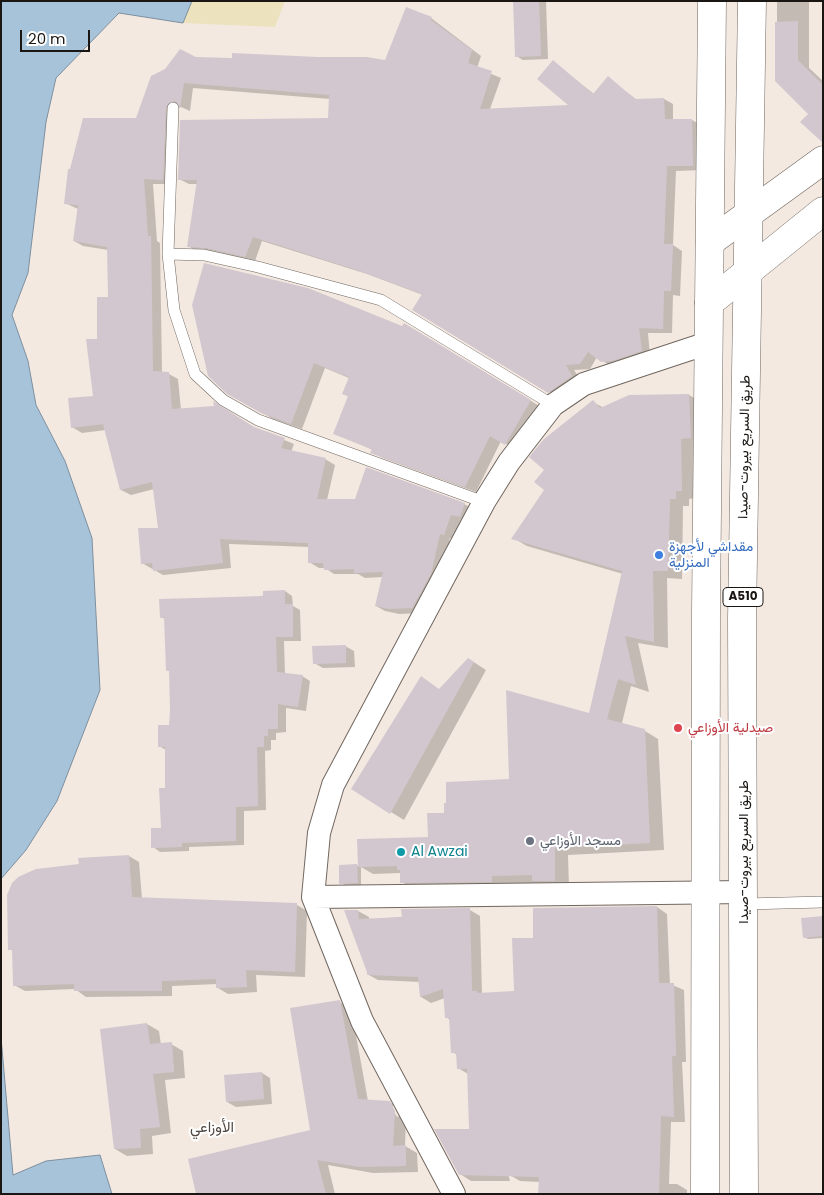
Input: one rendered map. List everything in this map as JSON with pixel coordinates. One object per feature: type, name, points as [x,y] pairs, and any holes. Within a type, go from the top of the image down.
[{"type":"main road","name":"A510","points":[[706,1194],[708,343],[712,1]]},
{"type":"main road","name":"طريق السريع بيروت-صيدا","points":[[744,1194],[745,898],[742,619],[752,1]]},
{"type":"main road","points":[[710,242],[823,160]]},
{"type":"main road","points":[[709,303],[823,211]]},
{"type":"main road","points":[[706,981],[744,982]]},
{"type":"street","points":[[454,1194],[362,1021],[313,897],[319,833],[333,785],[484,502],[509,462],[552,405],[584,384],[708,343]]},
{"type":"street","points":[[313,897],[706,893],[745,898]]},
{"type":"lane","points":[[173,108],[168,254],[174,310],[195,374],[224,400],[258,420],[484,502]]},
{"type":"lane","points":[[168,254],[204,255],[381,300],[552,405]]},
{"type":"lane","points":[[745,898],[823,902]]},
{"type":"sand","points":[[192,1],[285,1],[275,27],[183,23]]},
{"type":"water","points":[[1,1],[192,1],[183,23],[119,13],[56,78],[46,122],[28,273],[12,315],[28,361],[36,405],[65,461],[92,538],[100,690],[57,801],[26,850],[1,879]]},
{"type":"water","points":[[1,1037],[13,1175],[46,1161],[100,1155],[112,1194],[1,1194]]},
{"type":"building","points":[[513,1],[539,1],[541,56],[515,57]]},
{"type":"building","points":[[406,7],[432,17],[431,20],[472,50],[468,63],[492,71],[480,109],[568,105],[537,79],[553,60],[593,94],[608,76],[635,99],[664,98],[665,119],[692,119],[693,166],[667,166],[664,244],[673,244],[671,291],[664,291],[663,329],[639,328],[642,351],[612,361],[601,362],[588,352],[580,364],[566,365],[572,376],[548,393],[412,310],[422,294],[357,270],[253,237],[245,257],[206,248],[187,247],[197,180],[178,180],[180,120],[328,118],[329,95],[184,83],[180,108],[177,102],[173,101],[166,107],[163,180],[144,179],[148,236],[151,236],[153,371],[169,372],[172,409],[214,406],[213,401],[254,427],[285,438],[281,448],[326,458],[317,499],[355,499],[366,467],[465,503],[460,517],[451,515],[444,535],[440,534],[431,574],[412,608],[389,609],[375,606],[383,572],[354,573],[354,569],[324,570],[323,563],[308,563],[308,543],[220,539],[223,563],[153,571],[152,563],[141,564],[138,528],[158,528],[152,482],[120,490],[103,424],[71,428],[68,398],[93,396],[86,339],[97,339],[97,297],[108,297],[107,247],[73,241],[78,205],[64,204],[68,169],[70,169],[83,118],[136,118],[151,76],[165,69],[180,49],[196,57],[232,58],[232,53],[367,57],[385,60]]},
{"type":"building","points":[[798,21],[798,60],[823,85],[823,143],[800,122],[808,114],[775,81],[775,22]]},
{"type":"building","points":[[204,263],[308,288],[402,326],[404,323],[531,400],[505,445],[490,436],[465,487],[370,453],[372,449],[333,434],[348,396],[342,394],[349,377],[314,363],[291,424],[261,413],[227,394],[208,376],[192,305]]},
{"type":"building","points":[[689,394],[691,438],[681,439],[682,491],[676,491],[676,499],[670,499],[668,571],[653,571],[654,642],[625,636],[636,685],[618,679],[607,719],[645,729],[650,843],[555,848],[555,881],[532,881],[532,875],[492,876],[492,882],[400,883],[400,870],[397,870],[397,866],[358,867],[357,839],[428,837],[427,813],[444,813],[446,782],[509,779],[506,690],[589,713],[622,571],[511,539],[544,490],[534,482],[544,470],[529,457],[544,439],[593,400],[600,408],[629,395]]},
{"type":"building","points":[[285,590],[285,604],[293,604],[293,637],[276,637],[277,672],[303,675],[298,707],[278,704],[278,729],[268,729],[268,736],[264,736],[264,747],[257,747],[258,806],[236,807],[236,841],[182,843],[182,847],[151,848],[151,828],[161,828],[159,788],[165,788],[165,747],[158,747],[158,725],[169,725],[170,710],[169,670],[166,671],[164,617],[160,618],[159,599],[263,596],[263,591]]},
{"type":"building","points":[[346,645],[346,663],[313,664],[312,646]]},
{"type":"building","points":[[468,658],[474,662],[390,814],[351,789],[421,676],[439,689]]},
{"type":"building","points":[[129,855],[132,897],[297,903],[295,972],[246,970],[247,987],[216,988],[216,979],[162,981],[162,991],[74,991],[74,984],[13,986],[12,950],[8,950],[7,895],[12,883],[18,877],[36,869],[79,864],[78,858]]},
{"type":"building","points":[[357,864],[358,883],[339,884],[339,865]]},
{"type":"building","points":[[657,906],[659,983],[674,983],[676,1056],[672,1056],[674,1117],[661,1116],[659,1194],[538,1194],[539,1177],[459,1175],[434,1129],[469,1129],[467,1069],[457,1069],[456,1053],[451,1053],[449,1018],[445,1018],[443,989],[420,997],[418,977],[368,975],[344,910],[358,910],[359,919],[402,917],[401,909],[470,908],[472,991],[477,991],[477,993],[514,991],[512,938],[533,938],[533,908]]},
{"type":"building","points":[[823,916],[823,936],[803,938],[801,918]]},
{"type":"building","points":[[340,1000],[358,1099],[390,1101],[395,1111],[393,1146],[406,1145],[406,1166],[360,1167],[317,1160],[326,1194],[196,1194],[188,1159],[310,1130],[290,1008]]},
{"type":"building","points":[[147,1023],[150,1044],[172,1042],[174,1072],[153,1074],[160,1127],[140,1129],[141,1148],[114,1149],[100,1029]]},
{"type":"building","points":[[262,1072],[264,1099],[226,1102],[224,1075]]},
{"type":"place","name":"مقداشي لأجهزة المنزلية","points":[[659,555]]},
{"type":"place","name":"صيدلية الأوزاعي","points":[[678,728]]},
{"type":"place","name":"مسجد الأوزاعي","points":[[530,841]]},
{"type":"place","name":"Al Awzai","points":[[401,852]]},
{"type":"district","name":"الأوزاعي","points":[[212,1128]]}]
